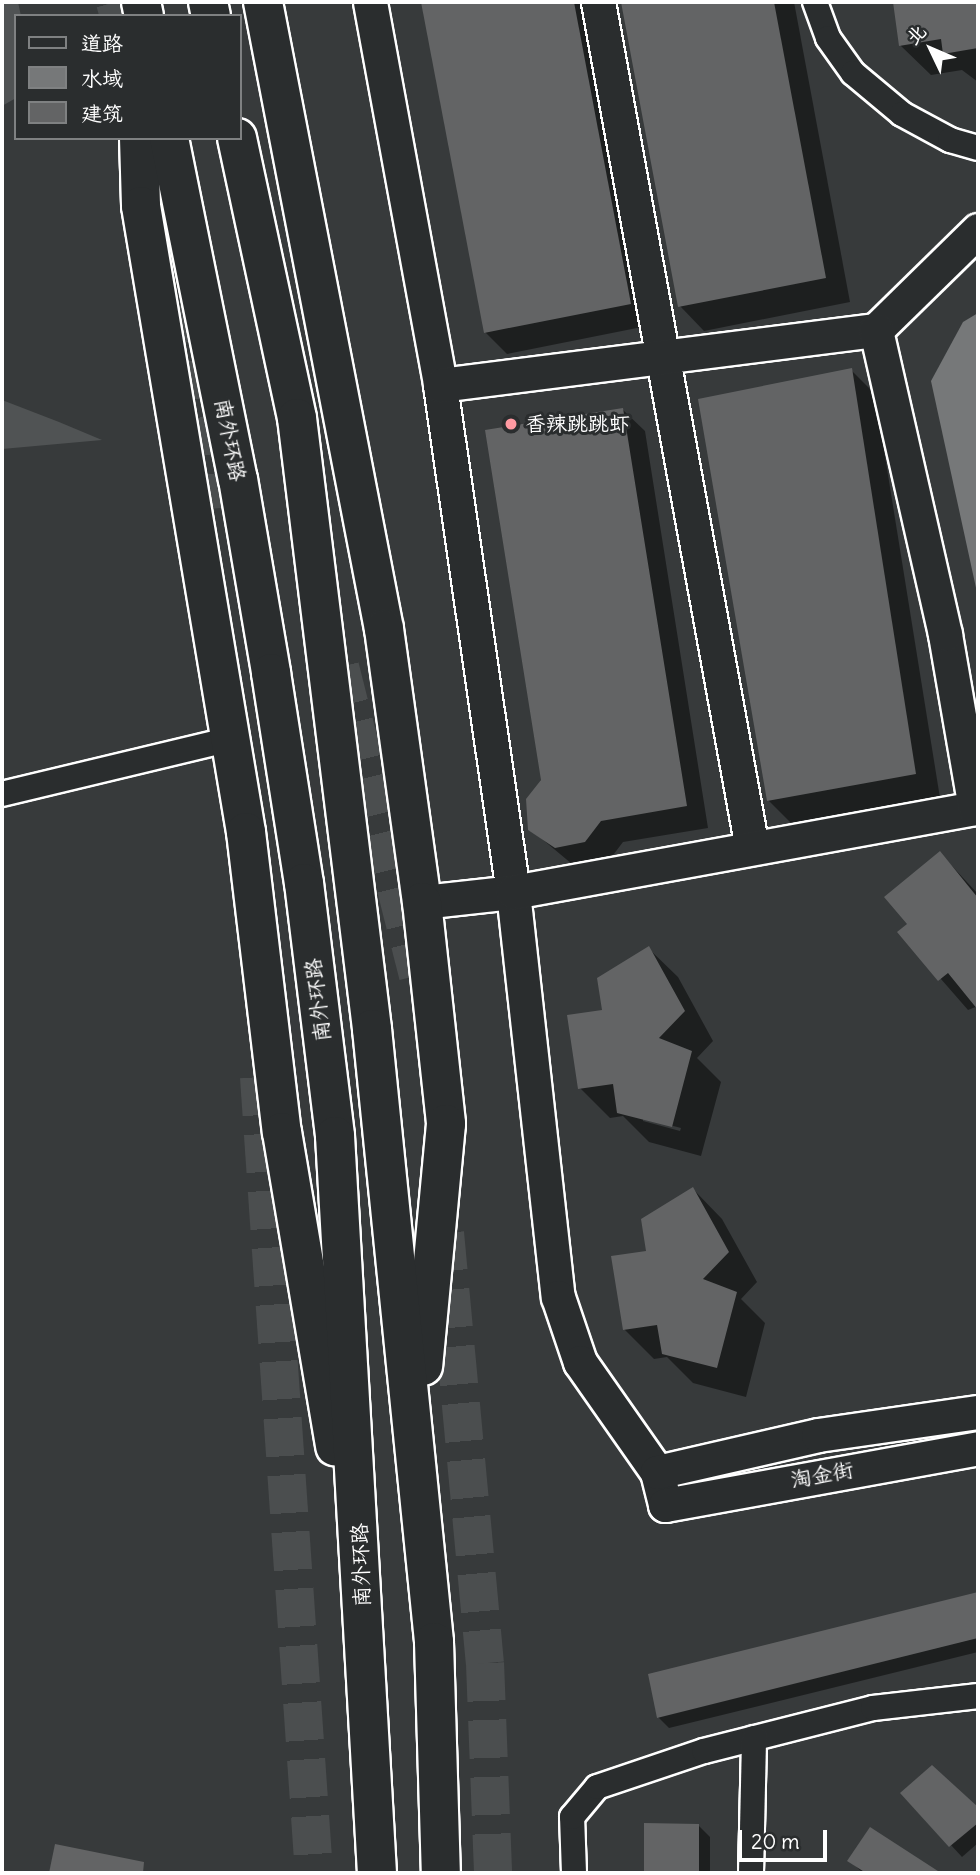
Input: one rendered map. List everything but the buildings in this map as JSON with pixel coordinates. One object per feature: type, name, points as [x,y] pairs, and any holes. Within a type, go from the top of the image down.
[{"type":"highway","points":[[263,2],[384,629],[422,902],[446,1124],[415,1451]]},
{"type":"highway","points":[[139,140],[141,206],[231,738],[282,1132],[329,1426],[362,1549]]},
{"type":"highway","name":"南外环路","points":[[169,140],[238,479],[304,883],[335,1136],[362,1549],[377,1873]]},
{"type":"highway","points":[[237,140],[297,418],[372,1029],[434,1642],[441,1873]]},
{"type":"street","points":[[370,2],[440,385],[513,892],[558,1297],[580,1362],[657,1472],[818,1435],[978,1412]]},
{"type":"street","points":[[598,2],[752,848]]},
{"type":"street","points":[[815,2],[828,38],[853,73],[902,114],[950,140],[978,148]]},
{"type":"street","points":[[440,385],[663,360],[876,330],[978,230]]},
{"type":"street","points":[[422,902],[513,892],[977,809],[945,634],[876,330]]},
{"type":"street","points":[[2,794],[231,738]]},
{"type":"street","name":"淘金街","points":[[657,1472],[666,1505],[978,1448]]},
{"type":"street","points":[[574,1873],[572,1817],[597,1787],[754,1738],[873,1708],[978,1696]]},
{"type":"street","points":[[751,1873],[754,1738]]},
{"type":"shaded area","points":[[2,2],[18,2],[21,14],[14,14],[14,99],[2,106]]},
{"type":"shaded area","points":[[2,400],[59,422],[102,440],[2,449]]},
{"type":"water","points":[[978,313],[978,597],[931,381],[963,322]]},
{"type":"tunnel","points":[[115,2],[118,14]]},
{"type":"tunnel","points":[[189,304],[207,509]]},
{"type":"tunnel","points":[[340,667],[418,975]]},
{"type":"tunnel","points":[[259,1077],[314,1873]]},
{"type":"tunnel","points":[[445,1233],[485,1663],[493,1873]]},
{"type":"place","name":"香辣跳跳虾","points":[[511,424]]}]
